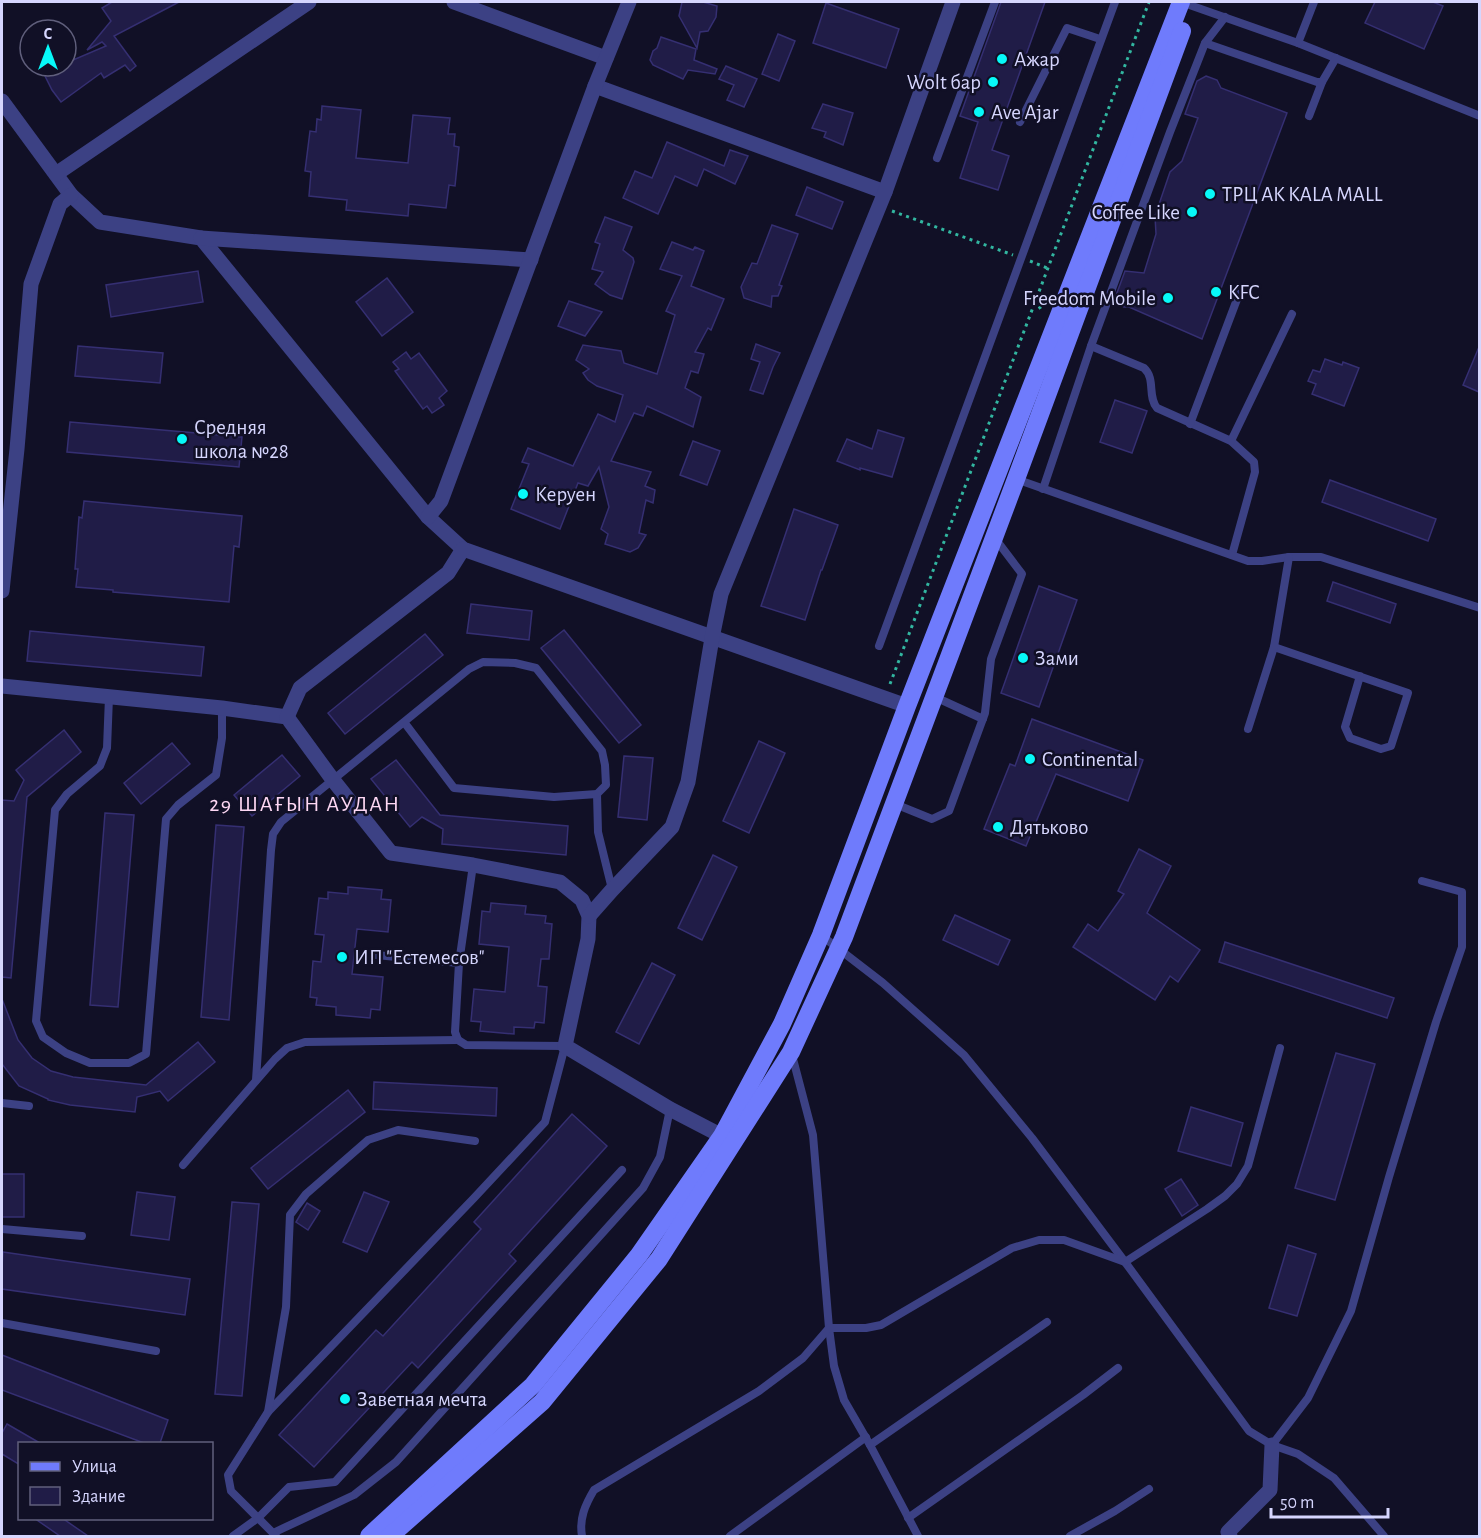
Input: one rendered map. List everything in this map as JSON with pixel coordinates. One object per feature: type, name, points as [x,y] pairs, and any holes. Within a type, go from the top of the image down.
[{"type":"main road","points":[[369,1536],[533,1385],[639,1255],[791,1052],[844,937],[1016,479],[1187,3]]},
{"type":"main road","points":[[390,1536],[542,1402],[659,1259],[727,1139],[782,1024],[821,935],[907,706],[1187,3]]},
{"type":"main road","points":[[907,706],[931,704]]},
{"type":"street","points":[[56,174],[309,2]]},
{"type":"street","points":[[454,2],[606,58]]},
{"type":"street","points":[[428,517],[441,501],[595,86],[629,2]]},
{"type":"street","points":[[589,916],[672,828],[688,782],[721,594],[885,192],[953,2]]},
{"type":"street","points":[[595,86],[885,192]]},
{"type":"street","points":[[2,101],[71,195],[100,222],[201,238],[531,260]]},
{"type":"street","points":[[2,591],[9,448],[31,284],[60,204],[71,195]]},
{"type":"street","points":[[201,238],[428,517],[463,549],[907,706]]},
{"type":"street","points":[[287,717],[300,688],[448,573],[463,549]]},
{"type":"street","points":[[2,686],[222,708],[287,717],[391,853],[472,865],[560,882],[582,900],[589,916],[588,939],[565,1046],[670,1109],[727,1139]]},
{"type":"street","points":[[1230,1536],[1228,1532],[1270,1490],[1272,1445]]},
{"type":"lane","points":[[938,158],[995,2]]},
{"type":"lane","points":[[879,646],[1114,2]]},
{"type":"lane","points":[[1298,43],[1314,2]]},
{"type":"lane","points":[[1187,3],[1298,43],[1479,116]]},
{"type":"lane","points":[[1043,489],[1091,346],[1170,132],[1205,43],[1225,17]]},
{"type":"lane","points":[[1020,122],[1067,28],[1100,39]]},
{"type":"lane","points":[[1205,43],[1310,80],[1322,82]]},
{"type":"lane","points":[[1309,116],[1322,82],[1336,58]]},
{"type":"lane","points":[[1190,424],[1239,294]]},
{"type":"lane","points":[[1231,441],[1292,314]]},
{"type":"lane","points":[[1091,346],[1144,368],[1150,377],[1154,405],[1157,408],[1231,441],[1254,462],[1256,467],[1233,555]]},
{"type":"lane","points":[[1016,479],[1248,561],[1321,557],[1479,608]]},
{"type":"lane","points":[[894,803],[932,819],[949,810],[985,713],[991,659],[1023,574],[994,537]]},
{"type":"lane","points":[[1248,729],[1274,647],[1289,557]]},
{"type":"lane","points":[[1274,647],[1360,676],[1408,693],[1391,746],[1381,748],[1350,738],[1347,732],[1345,727],[1360,676]]},
{"type":"lane","points":[[256,1080],[273,834],[281,822],[469,669],[483,662],[515,663],[537,668],[602,752],[606,785],[597,794],[554,797],[454,788],[404,722]]},
{"type":"lane","points":[[109,697],[107,748],[100,766],[67,794],[55,810],[36,1012],[36,1021],[44,1037],[66,1053],[90,1063],[129,1063],[146,1054],[166,819],[178,805],[216,775],[222,738],[222,708]]},
{"type":"lane","points":[[931,704],[983,719]]},
{"type":"lane","points":[[597,794],[598,832],[612,890]]},
{"type":"lane","points":[[458,1040],[456,1032],[459,963],[472,865]]},
{"type":"lane","points":[[1272,1445],[1308,1398],[1351,1311],[1389,1177],[1462,947],[1462,892],[1422,881]]},
{"type":"lane","points":[[821,935],[883,983],[964,1055],[1032,1138],[1249,1431],[1272,1445],[1299,1454],[1334,1478],[1384,1536]]},
{"type":"lane","points":[[376,955],[459,963]]},
{"type":"lane","points":[[183,1165],[274,1059],[287,1048],[305,1042],[458,1040],[466,1045],[565,1046],[545,1122],[268,1412],[228,1475],[231,1491],[275,1535],[354,1495],[396,1462],[643,1188],[660,1156],[670,1109]]},
{"type":"lane","points":[[1125,1262],[1207,1209],[1237,1184],[1248,1166],[1280,1048]]},
{"type":"lane","points":[[791,1052],[813,1135],[817,1204],[834,1366],[844,1400],[918,1536]]},
{"type":"lane","points":[[2,1103],[29,1106]]},
{"type":"lane","points":[[268,1412],[286,1306],[290,1215],[306,1194],[368,1140],[398,1130],[475,1141]]},
{"type":"lane","points":[[233,1536],[258,1518],[290,1487],[335,1482],[622,1170]]},
{"type":"lane","points":[[2,1229],[82,1236]]},
{"type":"lane","points":[[582,1536],[585,1504],[594,1490],[759,1391],[803,1358],[829,1329],[866,1329],[881,1325],[1012,1248],[1039,1240],[1064,1240],[1125,1262]]},
{"type":"lane","points":[[870,1445],[1047,1322]]},
{"type":"lane","points":[[2,1323],[156,1351]]},
{"type":"lane","points":[[908,1518],[1118,1368]]},
{"type":"lane","points":[[730,1536],[866,1437]]},
{"type":"lane","points":[[1070,1536],[1149,1489]]},
{"type":"path","points":[[885,698],[1149,2]]},
{"type":"path","points":[[879,207],[1047,268]]},
{"type":"building","points":[[112,2],[179,2],[114,36],[136,66],[130,71],[125,65],[104,78],[101,73],[61,102],[46,78],[78,78],[78,58],[106,46],[102,42],[87,50],[111,21],[102,8]]},
{"type":"building","points":[[682,2],[703,2],[717,6],[716,17],[708,31],[700,32],[697,48],[679,16]]},
{"type":"building","name":"Ажар","points":[[1001,2],[1045,2],[992,150],[1009,156],[998,190],[960,178],[978,122],[960,116]]},
{"type":"building","points":[[1375,2],[1433,2],[1443,6],[1424,49],[1365,23]]},
{"type":"building","points":[[826,3],[899,29],[886,68],[813,43]]},
{"type":"building","points":[[778,34],[795,41],[779,81],[762,74]]},
{"type":"building","points":[[661,37],[696,49],[694,60],[717,69],[715,74],[688,70],[683,79],[653,65],[650,60]]},
{"type":"building","points":[[726,66],[757,79],[744,107],[727,100],[734,85],[719,79]]},
{"type":"building","name":"ТРЦ AK KALA MALL","points":[[1206,76],[1217,80],[1221,88],[1287,113],[1202,339],[1114,301],[1125,271],[1144,273],[1156,234],[1155,216],[1170,172],[1182,161],[1198,118],[1185,114],[1197,81]]},
{"type":"building","points":[[823,104],[853,113],[843,145],[824,137],[826,132],[812,128]]},
{"type":"building","points":[[322,106],[361,110],[356,158],[408,163],[413,115],[450,118],[448,134],[455,134],[454,146],[459,147],[455,186],[449,185],[446,208],[409,204],[408,216],[346,210],[347,200],[309,196],[311,172],[305,171],[310,131],[316,132],[317,119],[321,120]]},
{"type":"building","points":[[667,142],[724,166],[730,150],[748,156],[735,184],[704,169],[697,186],[675,176],[658,214],[623,198],[635,171],[652,178]]},
{"type":"building","points":[[807,187],[843,202],[832,229],[796,215]]},
{"type":"building","points":[[605,217],[632,227],[623,250],[633,258],[634,262],[622,299],[610,295],[595,284],[603,272],[592,269],[600,244],[595,242]]},
{"type":"building","points":[[772,225],[798,234],[779,285],[782,286],[778,296],[772,296],[771,307],[744,298],[741,287],[752,263],[757,264]]},
{"type":"building","points":[[672,242],[693,250],[695,247],[704,251],[691,286],[724,299],[711,330],[708,328],[695,352],[704,354],[698,373],[691,371],[685,388],[701,397],[693,427],[647,406],[643,416],[634,413],[611,461],[651,472],[645,486],[655,490],[653,503],[646,500],[639,533],[646,535],[638,548],[630,552],[605,544],[608,534],[601,529],[609,507],[599,467],[588,486],[578,483],[560,529],[511,509],[529,464],[522,462],[528,448],[573,466],[598,414],[615,422],[623,395],[597,386],[588,380],[583,373],[589,369],[576,360],[583,345],[621,351],[624,363],[657,374],[675,315],[666,311],[682,276],[660,269]]},
{"type":"building","points":[[198,271],[203,302],[111,317],[106,285]]},
{"type":"building","points":[[387,278],[413,312],[382,336],[356,302]]},
{"type":"building","points":[[569,301],[602,312],[585,336],[558,326]]},
{"type":"building","points":[[756,344],[780,353],[763,394],[750,390],[760,362],[751,359]]},
{"type":"building","points":[[78,346],[163,353],[160,383],[75,376]]},
{"type":"building","points":[[1479,347],[1479,392],[1463,385]]},
{"type":"building","points":[[406,352],[411,359],[419,353],[447,391],[439,398],[444,405],[432,413],[427,406],[423,409],[395,371],[399,369],[393,362]]},
{"type":"building","points":[[1325,359],[1359,368],[1344,406],[1312,394],[1316,384],[1308,381],[1313,370],[1320,372]]},
{"type":"building","points":[[1115,400],[1147,411],[1132,453],[1100,442]]},
{"type":"building","points":[[70,422],[242,437],[239,467],[67,452]]},
{"type":"building","points":[[878,430],[904,438],[892,477],[860,468],[860,470],[837,461],[847,439],[872,449]]},
{"type":"building","points":[[693,441],[720,451],[707,485],[680,475]]},
{"type":"building","points":[[1330,480],[1436,519],[1428,541],[1322,502]]},
{"type":"building","points":[[84,501],[242,516],[239,547],[234,546],[229,602],[76,587],[79,517],[82,518]]},
{"type":"building","points":[[794,509],[838,525],[805,620],[761,606]]},
{"type":"building","points":[[1333,582],[1396,604],[1390,623],[1327,601]]},
{"type":"building","points":[[1039,586],[1077,600],[1039,707],[1001,693]]},
{"type":"building","points":[[471,604],[532,611],[529,640],[467,633]]},
{"type":"building","points":[[564,630],[641,725],[619,743],[541,648]]},
{"type":"building","points":[[30,631],[204,647],[201,676],[27,661]]},
{"type":"building","points":[[425,634],[443,655],[345,734],[328,713]]},
{"type":"building","points":[[1032,719],[1143,760],[1128,801],[1056,774],[1026,846],[984,829],[1010,764],[1015,766]]},
{"type":"building","points":[[64,730],[81,752],[27,797],[11,978],[2,977],[2,800],[14,801],[24,780],[16,770]]},
{"type":"building","points":[[759,741],[785,753],[749,833],[723,821]]},
{"type":"building","points":[[172,743],[190,764],[141,804],[124,783]]},
{"type":"building","points":[[282,755],[300,776],[252,816],[234,795]]},
{"type":"building","points":[[624,756],[653,758],[647,820],[618,817]]},
{"type":"building","points":[[396,760],[440,815],[568,826],[566,855],[442,844],[443,829],[422,817],[410,827],[371,779]]},
{"type":"building","points":[[105,813],[134,815],[118,1007],[90,1005]]},
{"type":"building","points":[[216,825],[244,827],[229,1020],[201,1017]]},
{"type":"building","points":[[1139,849],[1171,866],[1147,913],[1200,950],[1178,982],[1170,976],[1155,1000],[1073,947],[1088,924],[1098,931],[1124,894],[1118,891]]},
{"type":"building","points":[[713,855],[737,867],[702,940],[678,928]]},
{"type":"building","points":[[348,887],[382,890],[381,899],[391,900],[388,932],[357,929],[352,974],[383,977],[380,1010],[371,1009],[370,1018],[336,1015],[336,1007],[316,1005],[317,998],[310,997],[313,961],[321,962],[324,935],[315,934],[319,898],[328,899],[328,892],[348,894]]},
{"type":"building","points":[[491,903],[526,906],[525,914],[546,916],[545,923],[552,924],[549,959],[541,959],[538,986],[547,987],[544,1023],[535,1022],[534,1028],[514,1027],[514,1034],[480,1031],[481,1022],[471,1021],[474,989],[505,992],[509,947],[479,944],[482,911],[490,912]]},
{"type":"building","points":[[955,915],[1010,940],[998,965],[943,940]]},
{"type":"building","points":[[1225,942],[1394,998],[1387,1018],[1219,962]]},
{"type":"building","points":[[652,963],[675,975],[639,1044],[616,1032]]},
{"type":"building","points":[[2,999],[18,1040],[32,1058],[51,1071],[73,1077],[146,1085],[198,1042],[215,1062],[168,1101],[160,1091],[137,1097],[135,1112],[70,1105],[48,1100],[19,1086],[2,1064]]},
{"type":"building","points":[[1336,1053],[1375,1064],[1335,1200],[1295,1188]]},
{"type":"building","points":[[374,1082],[497,1088],[496,1116],[373,1109]]},
{"type":"building","points":[[348,1090],[365,1112],[268,1189],[251,1168]]},
{"type":"building","points":[[1191,1107],[1243,1123],[1231,1166],[1178,1151]]},
{"type":"building","points":[[572,1114],[607,1146],[509,1254],[516,1261],[418,1368],[412,1362],[314,1467],[279,1435],[376,1330],[383,1336],[481,1229],[474,1222]]},
{"type":"building","points":[[2,1174],[24,1174],[24,1217],[2,1217]]},
{"type":"building","points":[[1181,1179],[1198,1205],[1182,1216],[1165,1189]]},
{"type":"building","points":[[137,1192],[175,1197],[169,1240],[131,1235]]},
{"type":"building","points":[[364,1192],[389,1202],[367,1252],[343,1242]]},
{"type":"building","points":[[232,1202],[259,1204],[242,1396],[215,1394]]},
{"type":"building","points":[[307,1203],[320,1211],[308,1230],[296,1222]]},
{"type":"building","points":[[1288,1245],[1316,1254],[1297,1316],[1269,1308]]},
{"type":"building","points":[[3,1252],[190,1279],[185,1315],[2,1289]]},
{"type":"building","points":[[2,1355],[168,1420],[160,1442],[141,1442],[2,1390]]},
{"type":"building","points":[[7,1424],[38,1442],[18,1442],[18,1464],[2,1454],[2,1433]]},
{"type":"building","points":[[37,1520],[65,1520],[88,1536],[60,1536]]},
{"type":"place","name":"Ажар","points":[[1002,59]]},
{"type":"place","name":"Wolt бар","points":[[993,82]]},
{"type":"place","name":"Ave Ajar","points":[[979,112]]},
{"type":"place","name":"ТРЦ AK KALA MALL","points":[[1210,194]]},
{"type":"place","name":"Coffee Like","points":[[1192,212]]},
{"type":"place","name":"KFC","points":[[1216,292]]},
{"type":"place","name":"Freedom Mobile","points":[[1168,298]]},
{"type":"place","name":"Средняя школа №28","points":[[182,439]]},
{"type":"place","name":"Керуен","points":[[523,494]]},
{"type":"place","name":"Зами","points":[[1023,658]]},
{"type":"place","name":"Continental","points":[[1030,759]]},
{"type":"place","name":"Дятьково","points":[[998,827]]},
{"type":"place","name":"ИП \"Естемесов\"","points":[[342,957]]},
{"type":"place","name":"Заветная мечта","points":[[345,1399]]},
{"type":"district","name":"29 ШАҒЫН АУДАН","points":[[305,803]]}]
